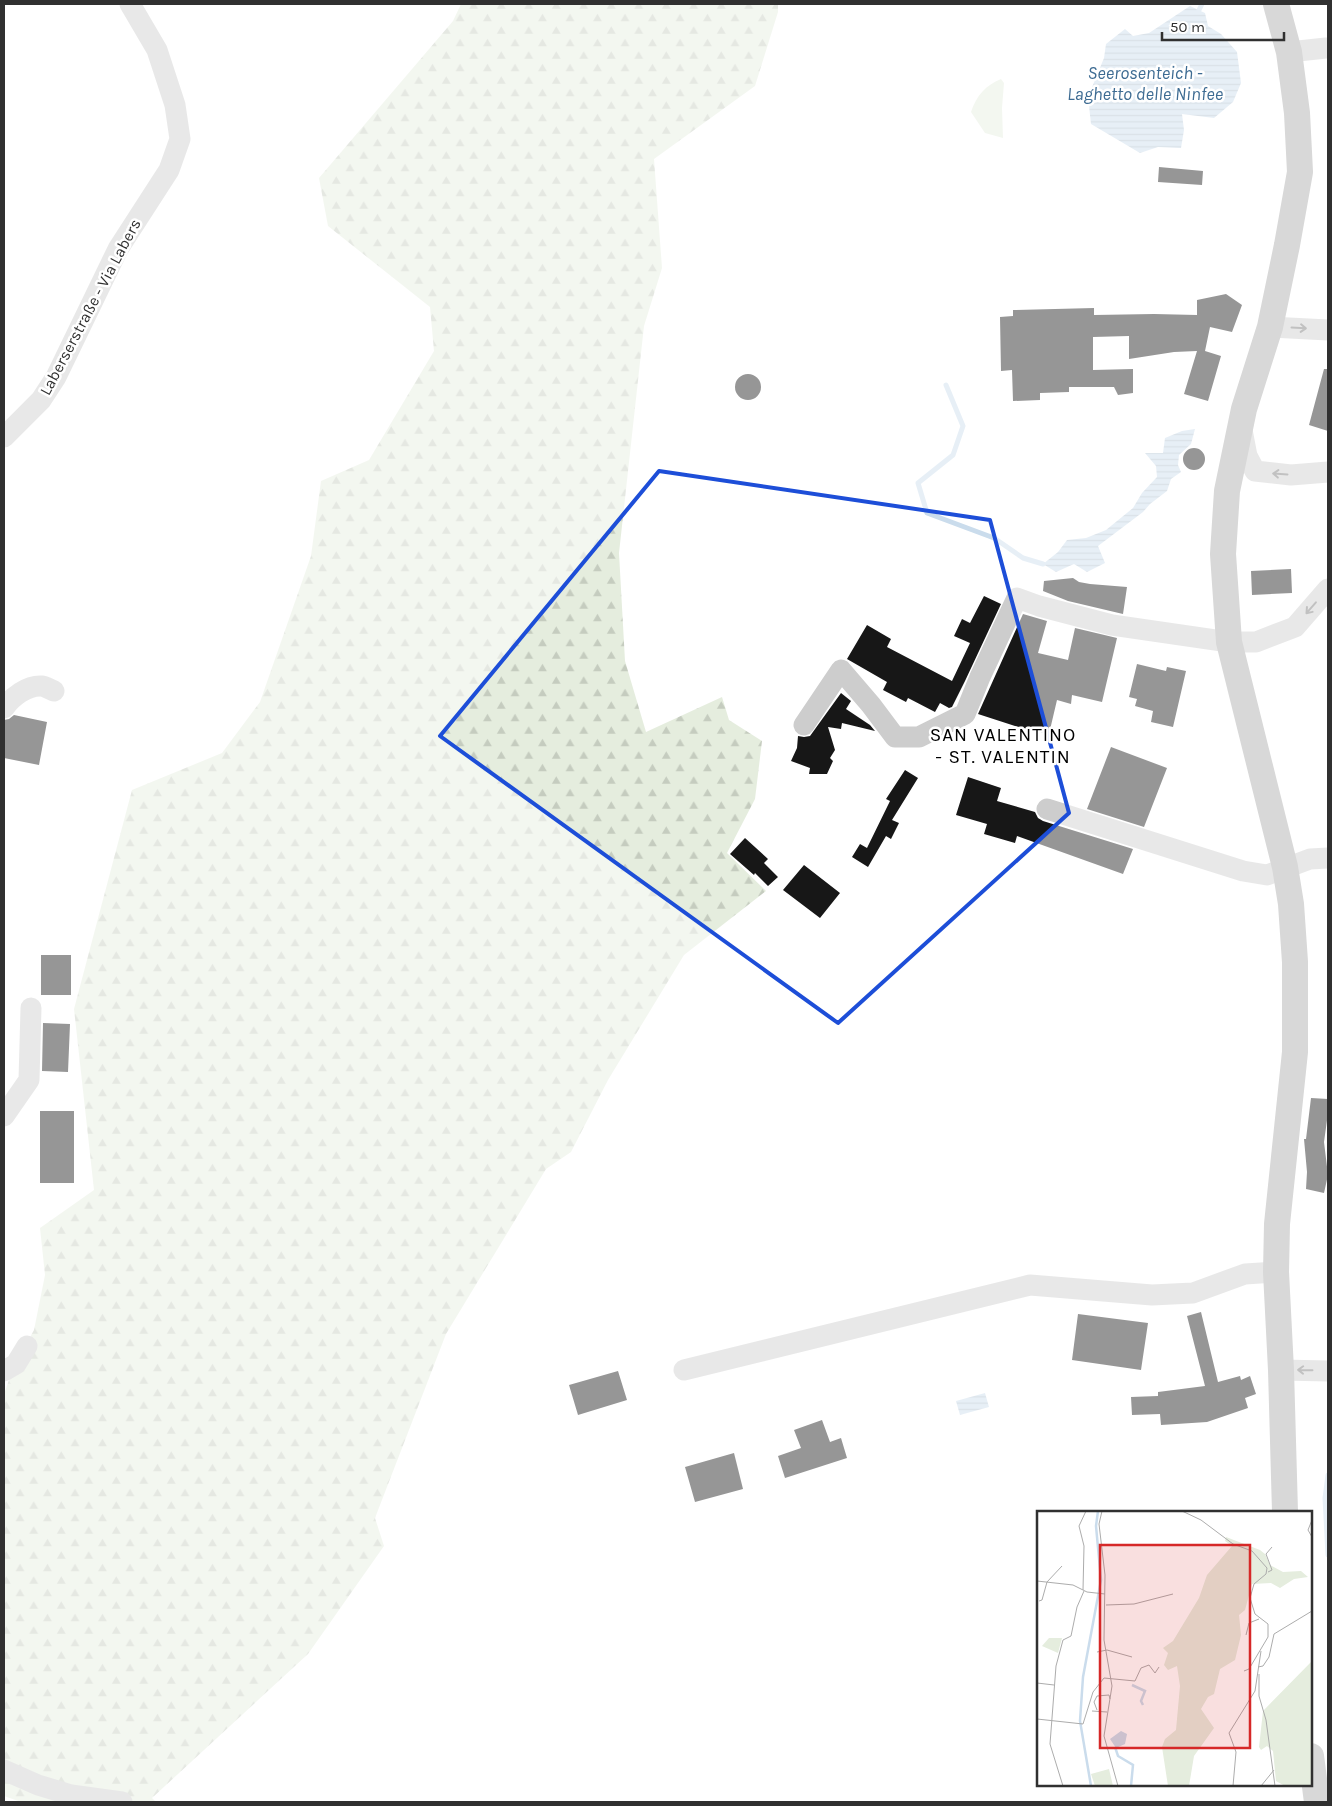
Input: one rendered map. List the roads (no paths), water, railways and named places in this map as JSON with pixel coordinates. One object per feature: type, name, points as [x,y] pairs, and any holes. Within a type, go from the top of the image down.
[{"type":"main road","points":[[1276,4],[1289,52],[1297,113],[1300,172],[1270,327],[1241,423],[1227,491],[1223,554],[1229,642],[1285,867],[1291,904],[1296,962],[1295,1052],[1278,1224],[1276,1272],[1285,1511]]},
{"type":"main road","points":[[1312,1764],[1317,1802]]},
{"type":"street","name":"Laberserstraße - Via Labers","points":[[4,437],[41,400],[56,377],[118,249],[169,170],[180,139],[175,105],[157,50],[130,4]]},
{"type":"street","points":[[1289,52],[1326,48]]},
{"type":"street","points":[[1270,327],[1328,330]]},
{"type":"street","points":[[1241,423],[1247,456],[1255,471],[1291,475],[1328,472]]},
{"type":"street","points":[[804,726],[840,670],[871,705],[895,738],[919,737],[965,714],[1017,598],[1038,606],[1112,625],[1229,642],[1256,642],[1295,627],[1328,589]]},
{"type":"street","points":[[4,708],[15,696],[26,689],[43,686],[54,691]]},
{"type":"street","points":[[1047,809],[1243,871],[1267,875],[1285,867],[1310,860],[1328,858]]},
{"type":"street","points":[[4,1116],[29,1080],[31,1008]]},
{"type":"street","points":[[684,1370],[1030,1285],[1160,1295],[1193,1293],[1245,1274],[1276,1272]]},
{"type":"street","points":[[4,1371],[16,1364],[27,1346]]},
{"type":"street","points":[[1281,1370],[1328,1371]]},
{"type":"street","points":[[4,1770],[38,1786],[71,1795],[122,1802]]},
{"type":"water","name":"Seerosenteich - Laghetto delle Ninfee","points":[[1190,6],[1205,13],[1208,26],[1221,34],[1237,52],[1241,83],[1233,102],[1214,118],[1182,114],[1184,130],[1181,148],[1158,147],[1140,153],[1091,124],[1088,97],[1104,58],[1106,44],[1125,29],[1133,36],[1149,33]]},
{"type":"water","points":[[1195,429],[1191,444],[1179,455],[1178,465],[1181,472],[1171,479],[1167,491],[1098,546],[1105,563],[1087,572],[1074,564],[1056,572],[1043,564],[1058,552],[1067,540],[1086,538],[1106,530],[1133,508],[1142,493],[1157,477],[1156,466],[1145,453],[1163,453],[1165,438],[1182,431]]},
{"type":"water","points":[[985,1393],[989,1407],[960,1415],[956,1401]]},
{"type":"waterway","points":[[1199,10],[1202,4]]},
{"type":"waterway","points":[[946,385],[963,426],[953,455],[918,483],[927,513],[994,538],[1023,558],[1043,564]]},
{"type":"waterway","points":[[1328,1475],[1325,1498],[1328,1555]]},
{"type":"district","name":"SAN VALENTINO - ST. VALENTIN","points":[[1003,746]]}]
